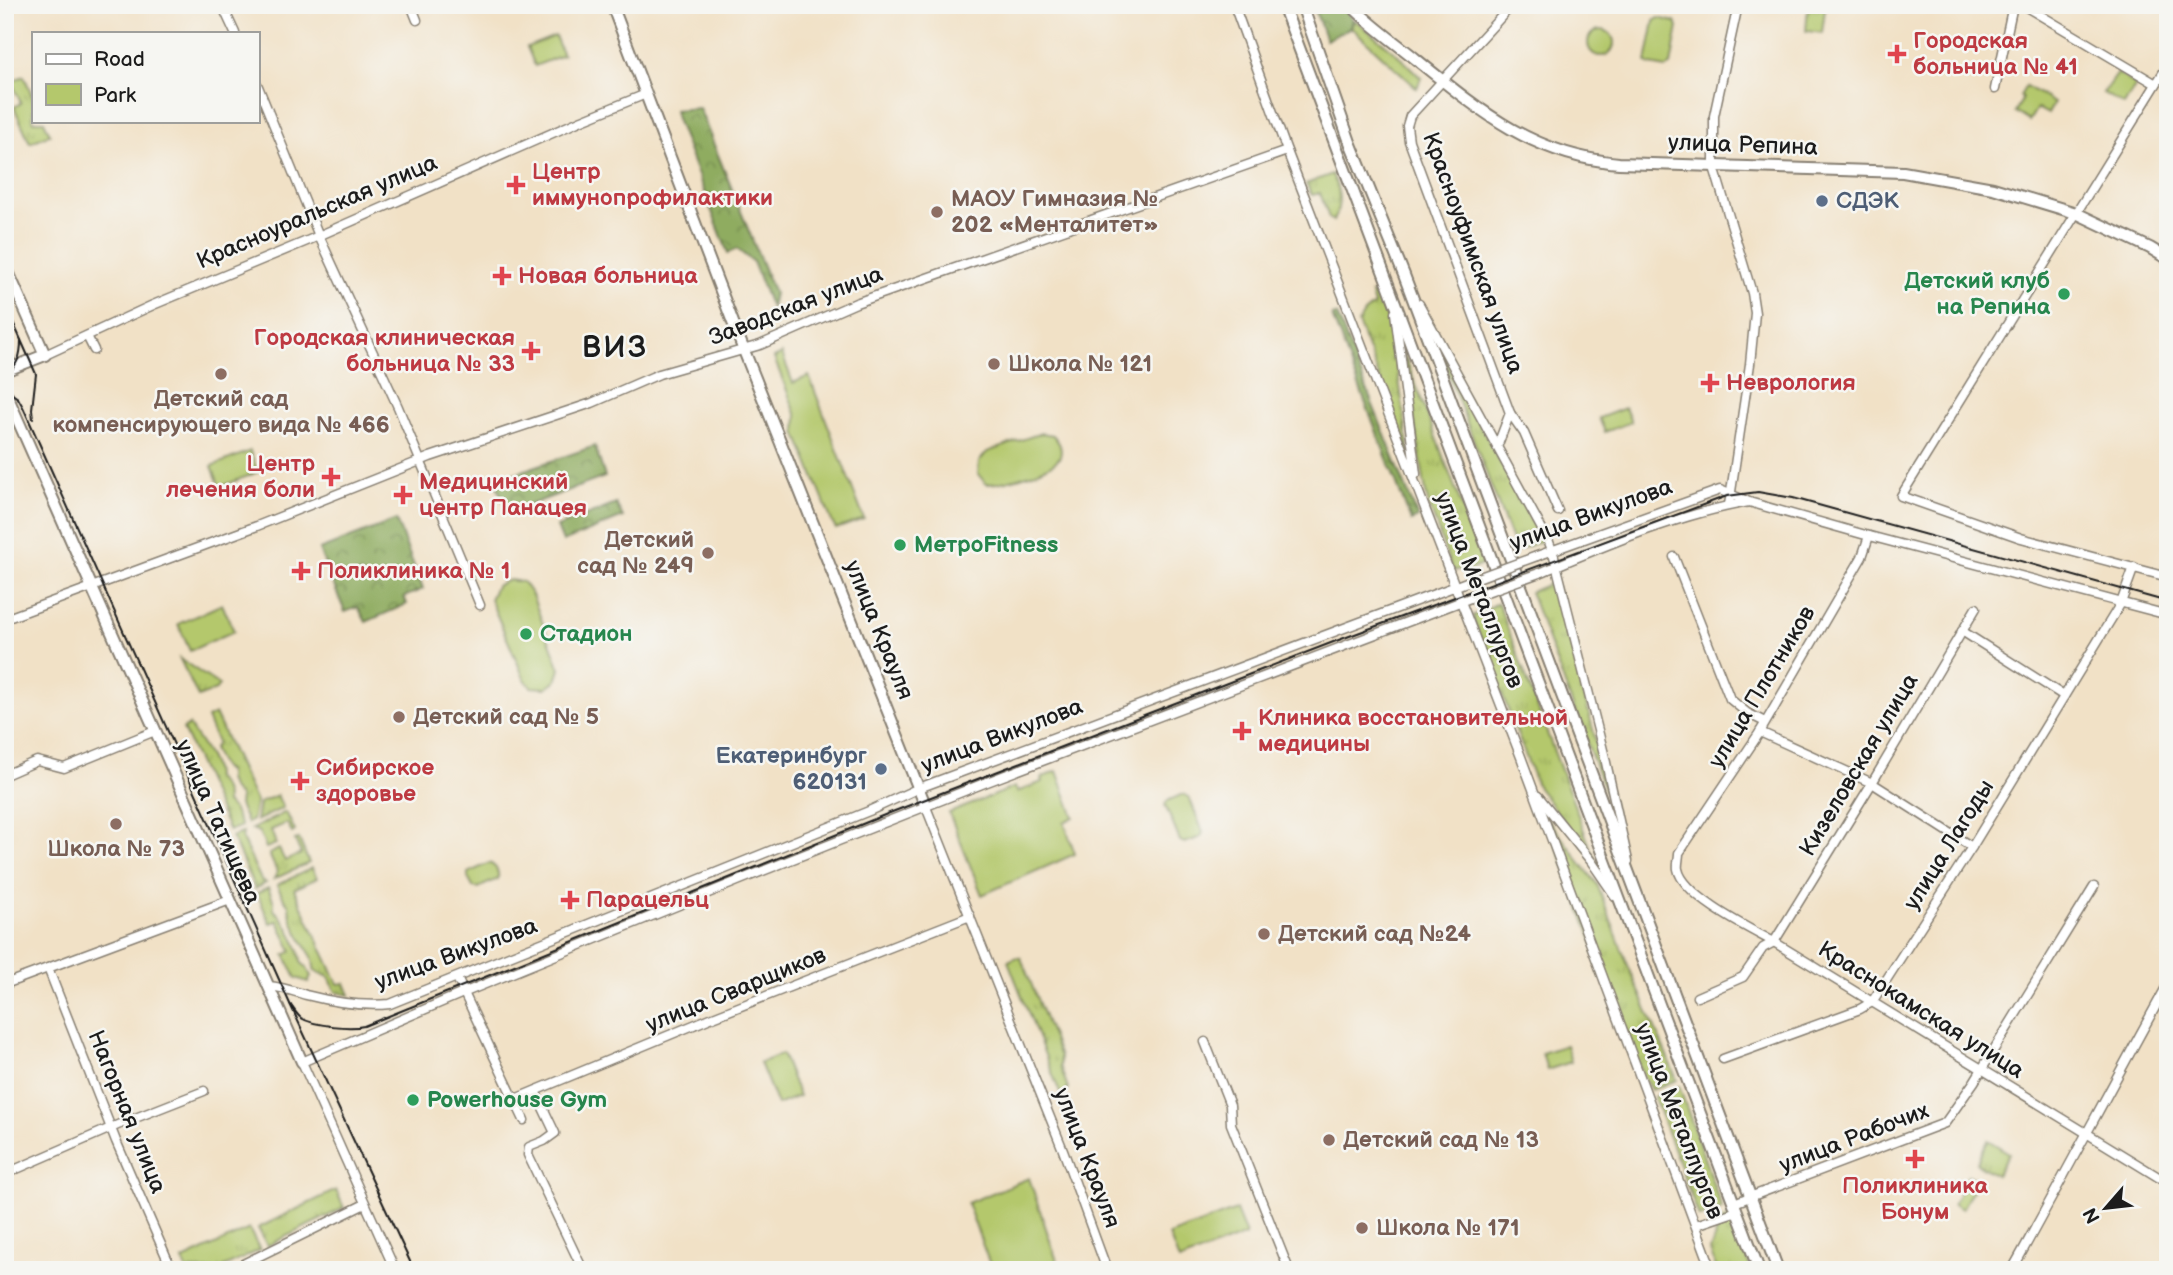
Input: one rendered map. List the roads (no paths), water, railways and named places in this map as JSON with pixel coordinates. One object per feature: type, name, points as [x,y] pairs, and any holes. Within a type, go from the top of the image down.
[{"type":"main road","name":"улица Крауля","points":[[612,5],[744,349],[926,807]]},
{"type":"main road","name":"улица Металлургов","points":[[1283,5],[1759,1270]]},
{"type":"main road","name":"улица Металлургов","points":[[1302,5],[1350,142],[1404,275],[1778,1270]]},
{"type":"main road","name":"улица Репина","points":[[1351,5],[1443,81],[1498,121],[1537,144],[1601,162],[1903,172],[1993,188],[2076,213],[2168,259]]},
{"type":"main road","points":[[5,265],[45,355]]},
{"type":"main road","points":[[5,350],[10,364],[6,372]]},
{"type":"main road","name":"Красноуральская улица","points":[[6,372],[45,355]]},
{"type":"main road","name":"улица Татищева","points":[[5,391],[302,1062]]},
{"type":"street","points":[[222,5],[235,32]]},
{"type":"street","points":[[411,5],[417,20]]},
{"type":"street","name":"улица Металлургов","points":[[1234,5],[1287,151],[1534,790],[1712,1270]]},
{"type":"street","points":[[1443,81],[1512,5]]},
{"type":"street","points":[[1729,505],[1750,364],[1754,303],[1714,167],[1714,116],[1738,5]]},
{"type":"street","points":[[1995,89],[2013,5]]},
{"type":"street","points":[[2023,5],[2156,85]]},
{"type":"street","points":[[2168,65],[1901,496],[2066,552],[2168,577]]},
{"type":"street","name":"Красноуфимская улица","points":[[1443,81],[1410,116],[1407,126],[1409,141],[1510,413],[1524,433],[1558,511]]},
{"type":"street","points":[[259,89],[319,236],[421,461],[480,605]]},
{"type":"street","name":"Красноуральская улица","points":[[45,355],[161,301],[319,236],[646,94]]},
{"type":"street","name":"Заводская улица","points":[[5,619],[421,461],[592,403],[659,374],[744,349],[856,303],[1287,151]]},
{"type":"street","points":[[1404,275],[1552,550],[1634,884]]},
{"type":"street","points":[[1393,296],[1418,489]]},
{"type":"street","points":[[87,336],[94,350]]},
{"type":"street","points":[[1497,447],[1510,413]]},
{"type":"street","name":"улица Викулова","points":[[268,986],[282,987],[330,1000],[378,1006],[396,1002],[845,821],[919,788],[1714,491],[1720,490],[1749,502],[1869,536],[2168,615]]},
{"type":"street","name":"улица Викулова","points":[[302,1062],[463,993],[987,782],[1672,521],[1749,502]]},
{"type":"street","name":"улица Плотников","points":[[1679,853],[1760,732],[1862,556],[1869,536]]},
{"type":"street","points":[[1674,557],[1731,699],[1747,713],[1765,722]]},
{"type":"street","name":"улица Лагоды","points":[[1872,1002],[1972,847],[2121,603],[2134,567]]},
{"type":"street","name":"Кизеловская улица","points":[[1697,997],[1742,977],[1763,948],[1774,942],[1976,608]]},
{"type":"street","points":[[1962,632],[2064,696]]},
{"type":"street","points":[[5,775],[37,761],[64,768],[155,731]]},
{"type":"street","points":[[1760,732],[1872,783],[1972,847]]},
{"type":"street","points":[[1534,790],[1620,903]]},
{"type":"street","name":"улица Крауля","points":[[926,807],[1107,1270]]},
{"type":"street","name":"Краснокамская улица","points":[[1679,853],[1677,869],[1684,883],[1717,910],[1774,942],[2168,1183]]},
{"type":"street","name":"улица Рабочих","points":[[1696,1225],[1736,1207],[1751,1197],[1945,1123],[1981,1070],[2094,887]]},
{"type":"street","points":[[5,984],[230,900]]},
{"type":"street","name":"улица Сварщиков","points":[[515,1099],[713,1017],[970,916]]},
{"type":"street","name":"Нагорная улица","points":[[48,968],[111,1128],[172,1270]]},
{"type":"street","points":[[457,978],[524,1120]]},
{"type":"street","points":[[2012,1270],[2168,984]]},
{"type":"street","points":[[1723,1059],[1860,1009],[1872,1002]]},
{"type":"street","points":[[1205,1042],[1230,1105],[1231,1124],[1289,1270]]},
{"type":"street","name":"улица Татищева","points":[[302,1062],[395,1270]]},
{"type":"street","points":[[5,1174],[204,1091]]},
{"type":"street","points":[[534,1091],[555,1133],[529,1147],[528,1154],[583,1270]]},
{"type":"street","points":[[231,1270],[365,1204]]},
{"type":"street","points":[[2162,1270],[2168,1259]]},
{"type":"tram line","points":[[5,304],[36,374],[33,419]]},
{"type":"tram line","points":[[5,376],[18,360],[21,340]]},
{"type":"tram line","points":[[5,389],[18,398],[23,407],[290,1004],[414,1270]]},
{"type":"tram line","points":[[290,1004],[301,1018],[314,1023],[341,1027],[364,1026],[892,812],[1336,641],[1727,496],[1758,492],[1793,498],[2168,602]]},
{"type":"place","name":"Городская больница № 41","points":[[1897,54]]},
{"type":"place","name":"Центр иммунопрофилактики","points":[[516,185]]},
{"type":"place","name":"СДЭК","points":[[1822,201]]},
{"type":"place","name":"МАОУ Гимназия № 202 «Менталитет»","points":[[937,212]]},
{"type":"place","name":"Новая больница","points":[[502,276]]},
{"type":"place","name":"Детский клуб на Репина","points":[[2064,294]]},
{"type":"place","name":"Городская клиническая больница № 33","points":[[531,351]]},
{"type":"place","name":"Школа № 121","points":[[994,364]]},
{"type":"place","name":"Детский сад компенсирующего вида № 466","points":[[221,374]]},
{"type":"place","name":"Неврология","points":[[1710,383]]},
{"type":"place","name":"Центр лечения боли","points":[[331,477]]},
{"type":"place","name":"Медицинский центр Панацея","points":[[403,495]]},
{"type":"place","name":"МетроFitness","points":[[900,545]]},
{"type":"place","name":"Детский сад № 249","points":[[708,553]]},
{"type":"place","name":"Поликлиника № 1","points":[[301,571]]},
{"type":"place","name":"Стадион","points":[[526,634]]},
{"type":"place","name":"Детский сад № 5","points":[[399,717]]},
{"type":"place","name":"Клиника восстановительной медицины","points":[[1242,731]]},
{"type":"place","name":"Екатеринбург 620131","points":[[881,769]]},
{"type":"place","name":"Сибирское здоровье","points":[[300,781]]},
{"type":"place","name":"Школа № 73","points":[[116,824]]},
{"type":"place","name":"Парацельц","points":[[570,900]]},
{"type":"place","name":"Детский сад №24","points":[[1264,934]]},
{"type":"place","name":"Powerhouse Gym","points":[[413,1100]]},
{"type":"place","name":"Детский сад № 13","points":[[1329,1140]]},
{"type":"place","name":"Поликлиника Бонум","points":[[1915,1159]]},
{"type":"place","name":"Школа № 171","points":[[1362,1228]]},
{"type":"district","name":"ВИЗ","points":[[615,348]]}]
